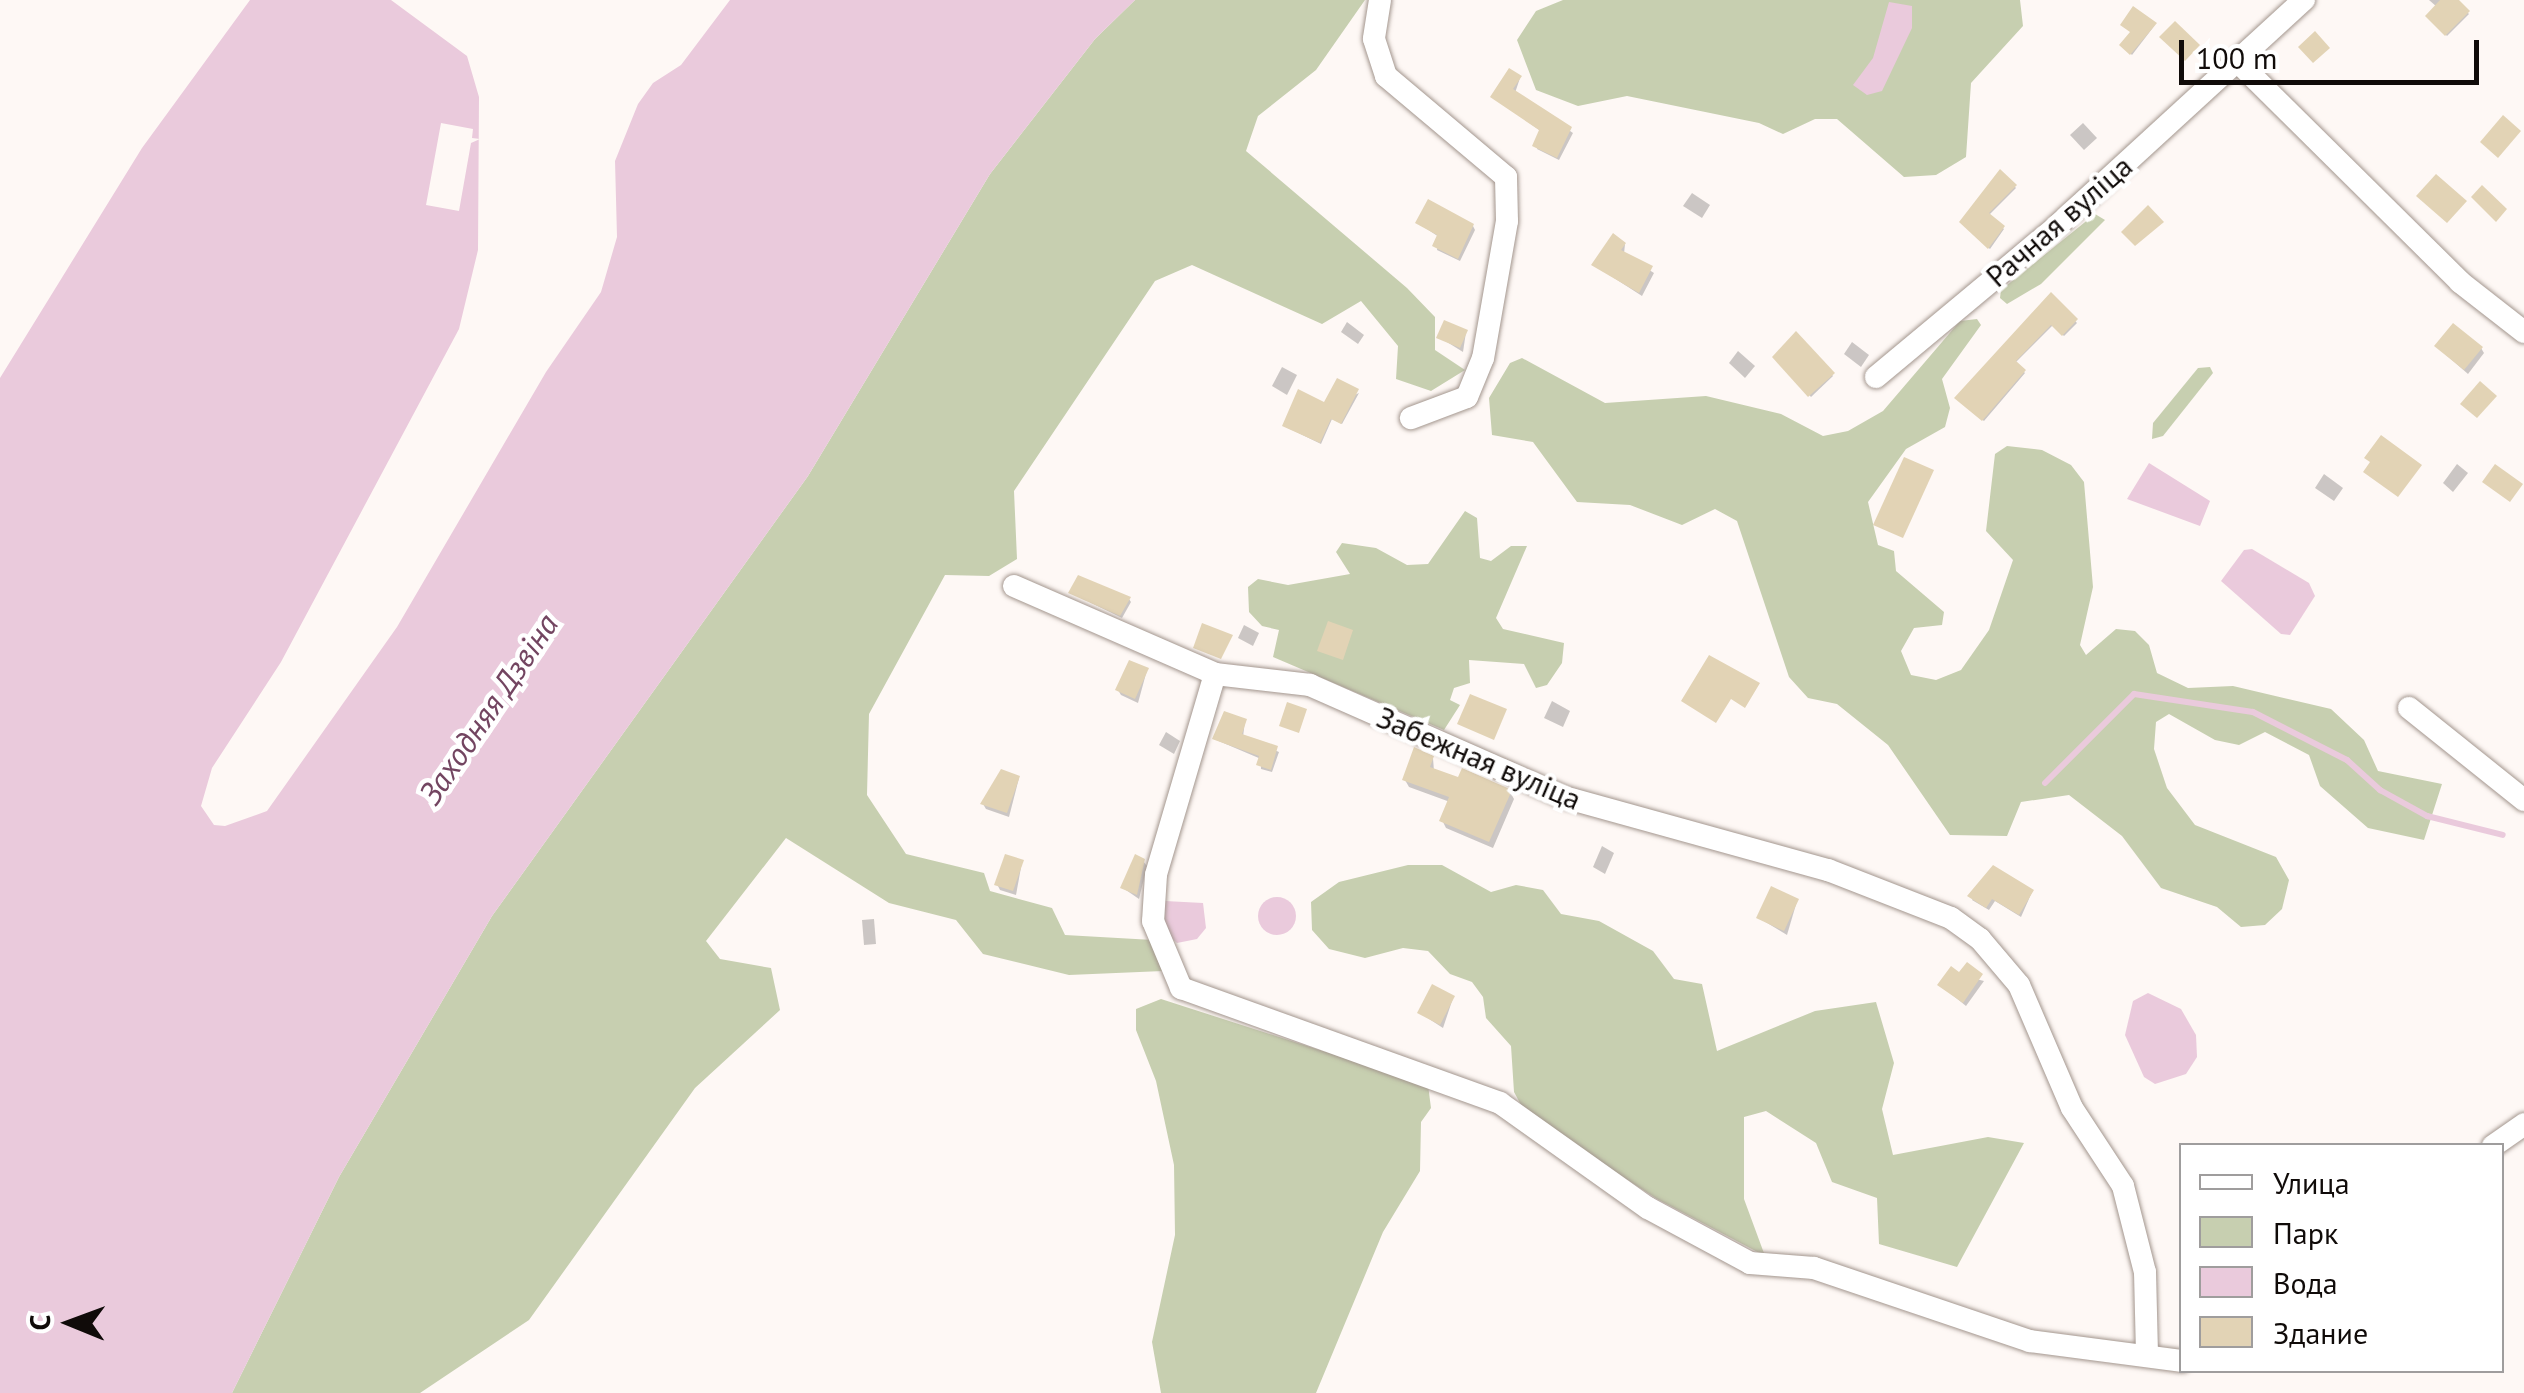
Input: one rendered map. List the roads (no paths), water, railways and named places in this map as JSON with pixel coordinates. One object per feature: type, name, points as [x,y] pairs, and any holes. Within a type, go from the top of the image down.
[{"type":"street","points":[[1380,0],[1374,39],[1386,76],[1506,177],[1506,221],[1484,358],[1467,397],[1411,418]]},
{"type":"street","name":"Рачная вуліца","points":[[1876,377],[2057,226],[2304,0]]},
{"type":"street","points":[[2238,61],[2460,282],[2524,332]]},
{"type":"street","name":"Забежная вуліца","points":[[1014,586],[1215,674],[1310,685],[1564,796],[1828,870],[1951,918],[1980,939],[2019,986],[2072,1108],[2123,1186],[2144,1272],[2147,1356]]},
{"type":"street","points":[[1215,674],[1156,875],[1153,920],[1180,988],[1500,1103],[1648,1208],[1750,1263],[1814,1268],[2030,1341],[2179,1361]]},
{"type":"street","points":[[2408,708],[2524,800]]},
{"type":"street","points":[[2497,1143],[2524,1124]]},
{"type":"water","name":"Заходняя Дзвіна","points":[[250,0],[391,0],[467,56],[479,97],[478,250],[459,329],[281,662],[212,768],[201,806],[214,825],[225,826],[267,811],[397,627],[546,372],[601,292],[617,237],[615,161],[638,104],[653,83],[681,65],[730,0],[1135,0],[1095,39],[990,174],[808,476],[492,916],[339,1177],[232,1393],[0,1393],[0,378],[142,148]]},
{"type":"water","points":[[1889,2],[1912,6],[1912,28],[1882,91],[1867,95],[1853,85],[1873,58]]},
{"type":"water","points":[[2149,463],[2210,501],[2200,526],[2127,499]]},
{"type":"water","points":[[2252,549],[2309,583],[2315,596],[2290,635],[2281,634],[2221,581],[2244,550]]},
{"type":"water","points":[[1277,897],[1291,902],[1296,916],[1291,930],[1277,935],[1263,930],[1258,916],[1263,902]]},
{"type":"water","points":[[1165,901],[1203,903],[1206,928],[1197,939],[1177,943],[1165,932]]},
{"type":"water","points":[[2148,993],[2181,1009],[2196,1035],[2197,1057],[2186,1074],[2155,1084],[2144,1077],[2125,1035],[2133,1001]]},
{"type":"waterway","points":[[2045,783],[2134,694],[2253,712],[2347,760],[2380,790],[2427,816],[2503,835]]}]
